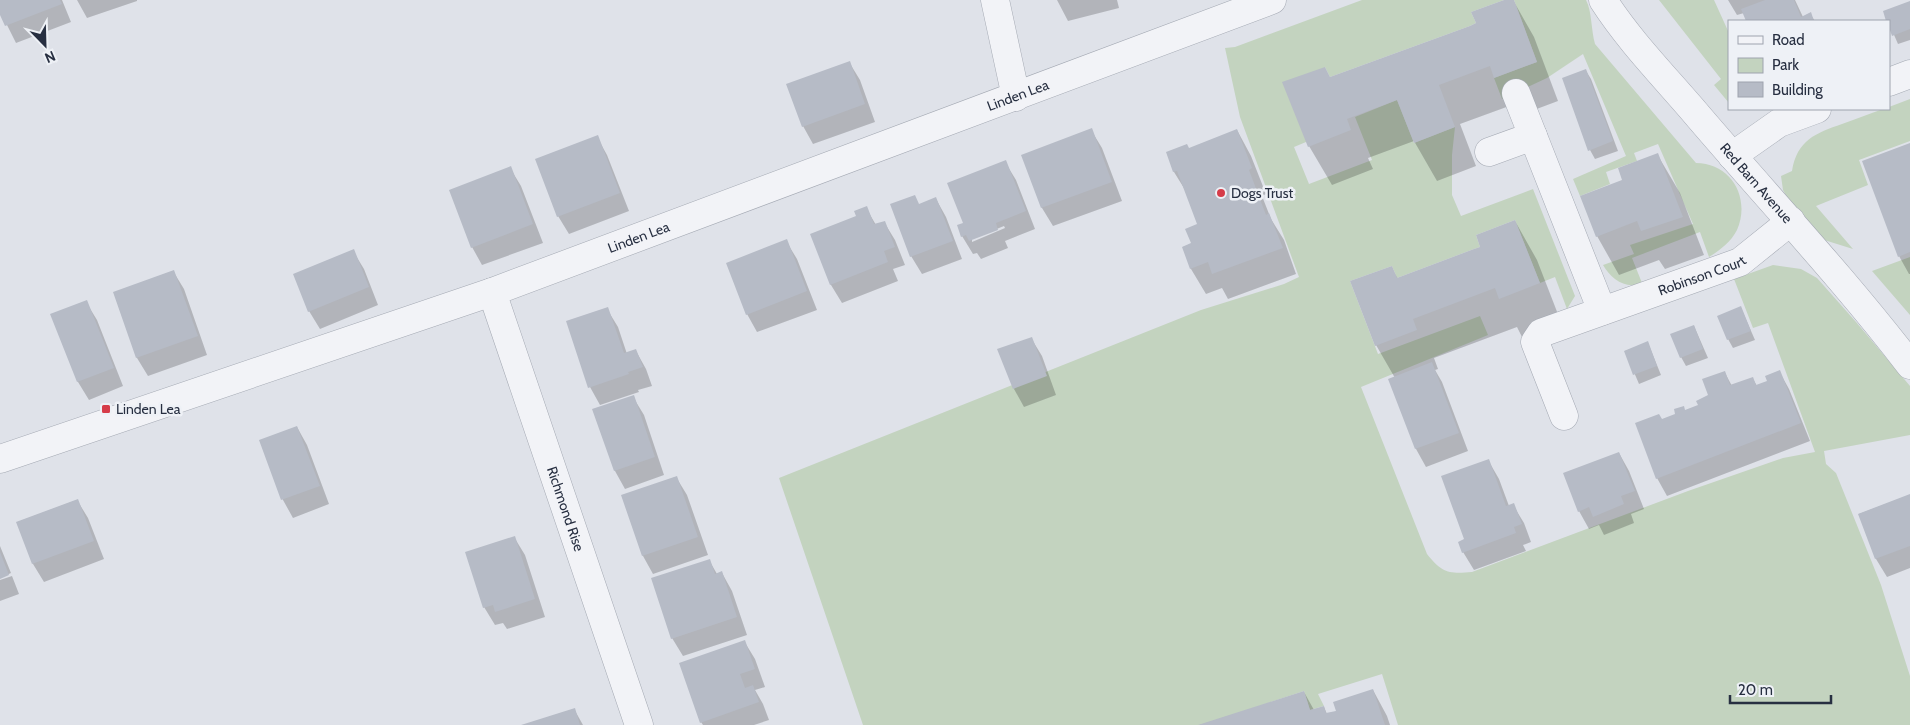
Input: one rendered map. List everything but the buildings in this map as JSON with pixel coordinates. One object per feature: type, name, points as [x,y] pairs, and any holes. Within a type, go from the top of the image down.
[{"type":"street","points":[[995,0],[1016,97]]},
{"type":"street","name":"Linden Lea","points":[[0,459],[492,292],[1272,0]]},
{"type":"street","name":"Red Barn Avenue","points":[[1603,0],[1627,33],[1732,156],[1791,220],[1872,316],[1910,365]]},
{"type":"street","points":[[1890,82],[1910,74]]},
{"type":"street","points":[[1516,93],[1602,311]]},
{"type":"street","points":[[1732,156],[1779,123],[1814,110]]},
{"type":"street","points":[[1489,152],[1533,136]]},
{"type":"street","name":"Robinson Court","points":[[1564,416],[1535,342],[1541,334],[1740,262],[1791,220]]},
{"type":"street","name":"Richmond Rise","points":[[492,292],[639,725]]},
{"type":"green space","points":[[1362,0],[1504,0],[1471,12],[1476,23],[1470,26],[1330,77],[1325,67],[1306,142],[1294,147],[1309,184],[1372,160],[1355,117],[1397,100],[1414,143],[1455,127],[1452,155],[1452,195],[1461,216],[1533,189],[1575,296],[1567,309],[1555,277],[1540,283],[1515,220],[1476,235],[1480,247],[1397,278],[1392,266],[1350,281],[1378,354],[1480,316],[1488,335],[1361,387],[1427,554],[1437,565],[1446,571],[1457,573],[1472,572],[1688,491],[1783,458],[1815,452],[1768,323],[1753,328],[1734,279],[1773,265],[1801,269],[1817,278],[1910,386],[1910,435],[1824,451],[1826,464],[1836,473],[1881,585],[1910,676],[1910,725],[1398,725],[1382,674],[1318,694],[1324,706],[1310,710],[1304,691],[1202,725],[863,725],[779,478],[1201,310],[1284,284],[1299,277],[1240,117],[1225,48],[1235,47]]},
{"type":"green space","points":[[1514,0],[1586,0],[1595,44],[1696,163],[1719,169],[1728,176],[1735,185],[1739,195],[1741,218],[1735,234],[1717,252],[1709,257],[1700,232],[1632,258],[1642,283],[1636,285],[1625,284],[1610,275],[1603,265],[1634,254],[1630,245],[1693,224],[1658,144],[1634,153],[1637,161],[1606,172],[1610,184],[1580,196],[1573,179],[1626,156],[1583,54],[1547,78],[1502,99],[1494,78],[1537,62]]},
{"type":"green space","points":[[1659,0],[1714,0],[1728,31],[1728,102],[1714,85],[1721,79]]},
{"type":"green space","points":[[1910,99],[1910,141],[1859,160],[1868,185],[1816,206],[1853,249],[1821,239],[1788,199],[1783,190],[1781,176],[1792,171],[1798,152],[1809,139],[1833,127],[1880,110],[1890,110],[1890,107]]},
{"type":"green space","points":[[1910,257],[1910,315],[1872,271]]},
{"type":"place","name":"Dogs Trust","points":[[1221,193]]},
{"type":"place","name":"Linden Lea","points":[[106,409]]}]
